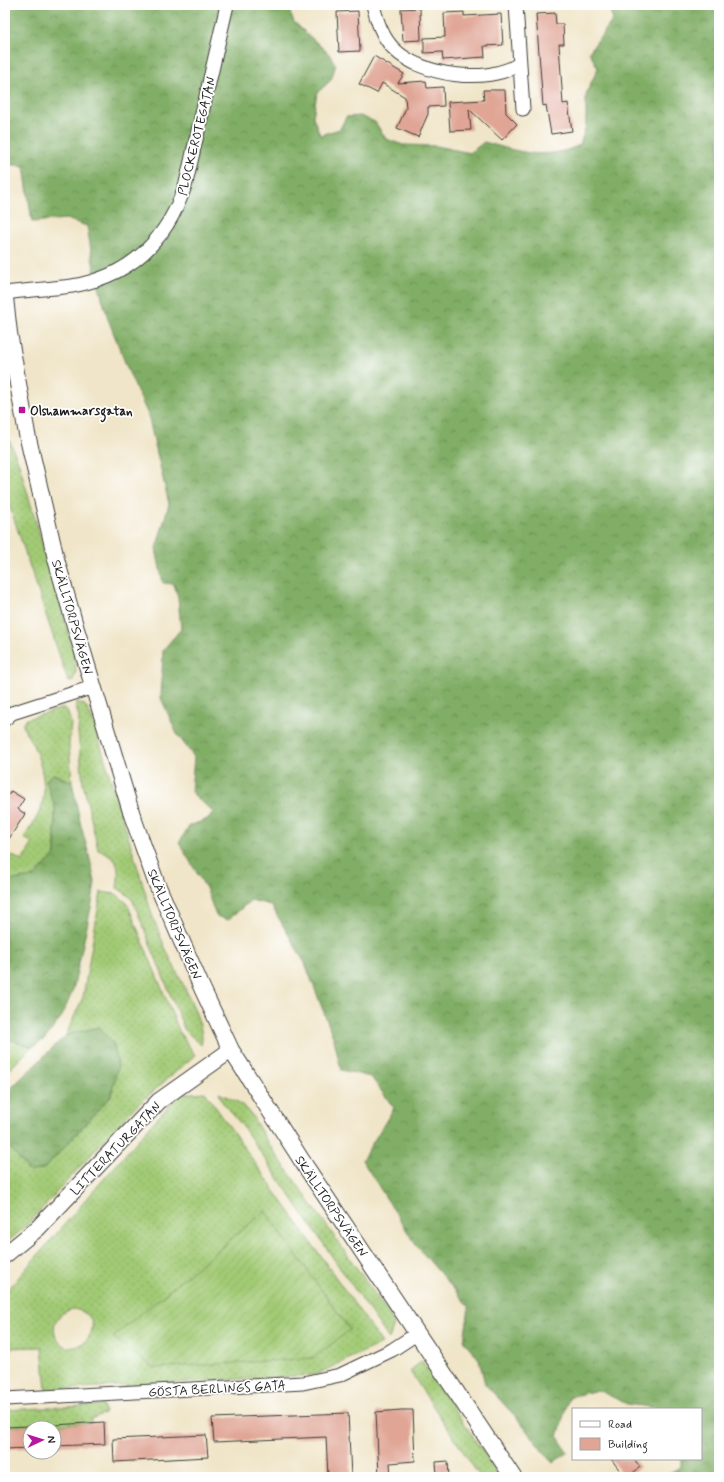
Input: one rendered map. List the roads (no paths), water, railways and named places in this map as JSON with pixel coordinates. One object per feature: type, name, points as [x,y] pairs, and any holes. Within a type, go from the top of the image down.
[{"type":"street","name":"PLOCKEROTEGATAN","points":[[5,293],[73,286],[101,278],[127,267],[145,252],[157,239],[176,210],[186,183],[227,5]]},
{"type":"street","points":[[373,5],[377,22],[386,39],[394,49],[407,60],[422,68],[440,72],[481,75],[512,68],[519,64]]},
{"type":"street","points":[[516,5],[522,109]]},
{"type":"street","name":"SKÄLLTORPSVÄGEN","points":[[5,298],[22,410],[56,559],[132,815],[156,882],[202,988],[231,1050],[306,1167],[514,1477]]},
{"type":"street","points":[[5,719],[12,713],[93,687]]},
{"type":"street","name":"LITTERATURGATAN","points":[[5,1255],[38,1228],[159,1101],[231,1050]]},
{"type":"street","name":"GÖSTA BERLINGS GATA","points":[[5,1399],[303,1383],[340,1375],[392,1350],[418,1333]]},
{"type":"place","name":"Olshammarsgatan","points":[[22,410]]}]
